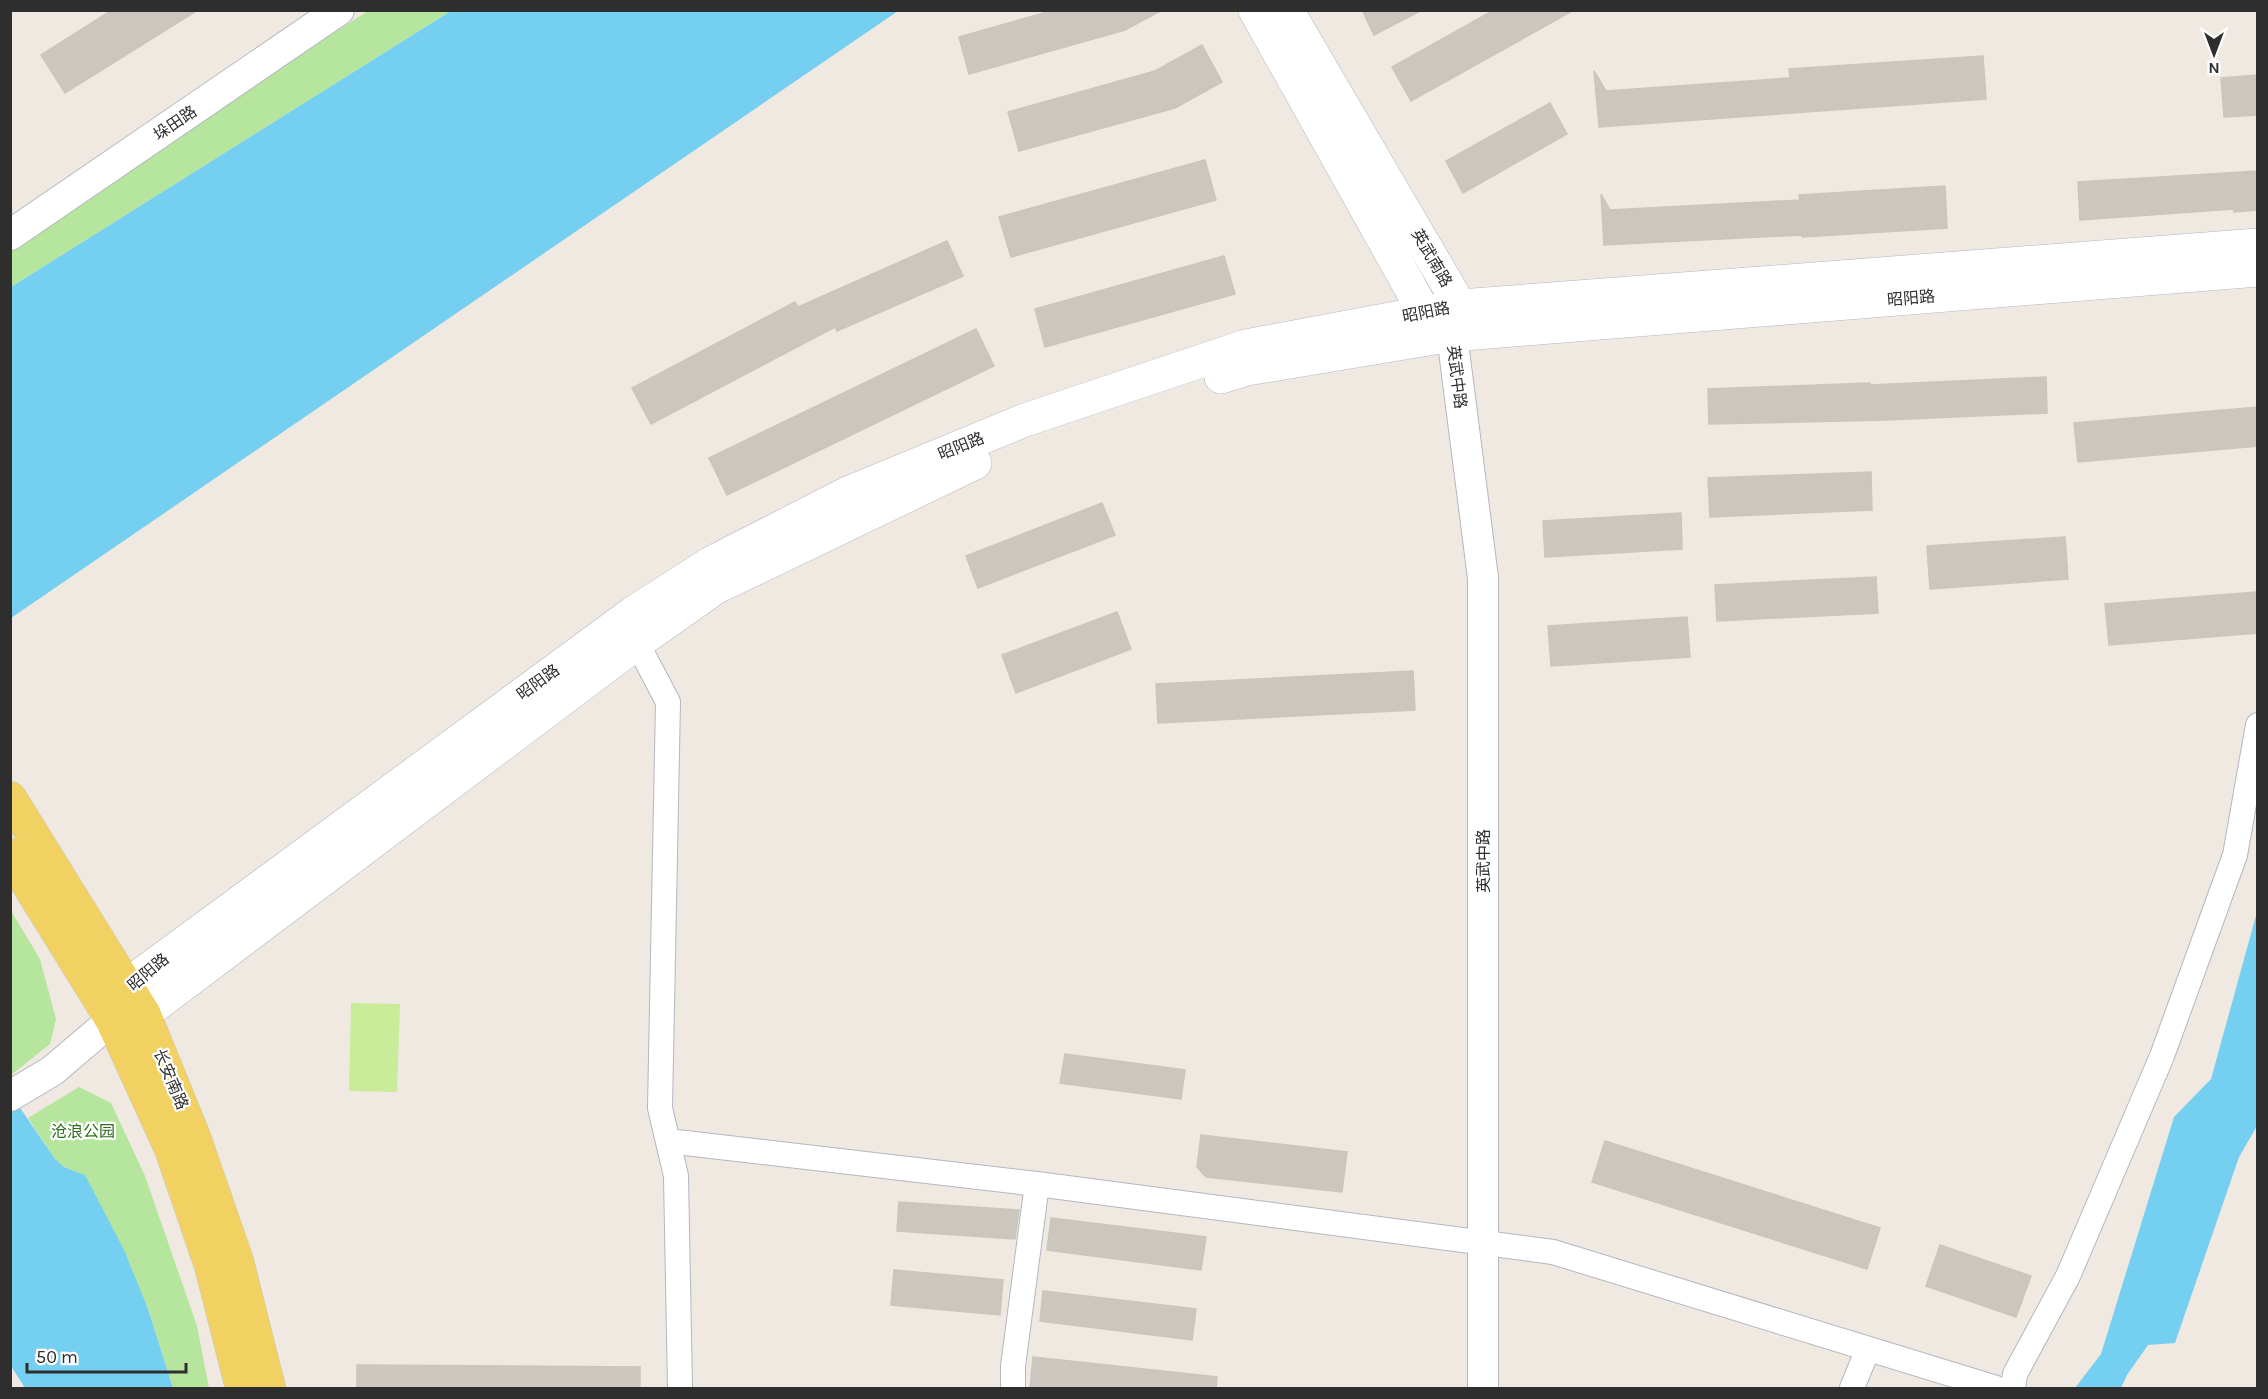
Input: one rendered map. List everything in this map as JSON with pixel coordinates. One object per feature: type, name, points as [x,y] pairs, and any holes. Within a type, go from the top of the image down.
[{"type":"main road","name":"英武南路","points":[[1256,10],[1425,312]]},
{"type":"main road","name":"英武南路","points":[[1287,10],[1456,321]]},
{"type":"main road","name":"昭阳路","points":[[112,1020],[144,1014],[637,644],[716,588],[1028,437],[1247,369],[1456,321],[2258,245]]},
{"type":"main road","name":"昭阳路","points":[[112,1020],[127,985],[633,613],[721,558],[848,493],[1025,420],[1246,346],[1425,312],[1456,321],[2258,270]]},
{"type":"main road","name":"长安南路","points":[[10,798],[42,878],[112,1020],[171,1149],[211,1266],[242,1389]]},
{"type":"main road","name":"长安南路","points":[[10,855],[42,878],[127,985],[144,1014],[194,1137],[237,1261],[269,1389]]},
{"type":"street","name":"垛田路","points":[[10,235],[339,10]]},
{"type":"street","name":"英武中路","points":[[1456,321],[1483,578],[1483,1389]]},
{"type":"street","points":[[637,644],[668,702],[660,1108],[676,1176],[680,1389]]},
{"type":"street","points":[[2013,1389],[2015,1374],[2068,1276],[2162,1056],[2235,855],[2258,725]]},
{"type":"street","points":[[10,1096],[52,1071],[112,1020]]},
{"type":"street","points":[[668,1141],[1037,1184],[1553,1252],[1996,1389]]},
{"type":"street","points":[[1013,1389],[1037,1184]]},
{"type":"street","points":[[1852,1389],[1868,1349]]},
{"type":"green space","points":[[368,11],[451,11],[11,287],[11,237]]},
{"type":"green space","points":[[10,909],[40,959],[56,1019],[50,1044],[11,1075]]},
{"type":"green space","points":[[351,1003],[400,1004],[397,1092],[349,1091]]},
{"type":"green space","name":"沧浪公园","points":[[79,1087],[111,1103],[145,1176],[197,1326],[209,1388],[173,1388],[148,1309],[85,1175],[64,1167],[55,1159],[28,1118]]},
{"type":"water","points":[[451,11],[898,11],[11,618],[11,287]]},
{"type":"water","points":[[2257,912],[2257,1126],[2239,1157],[2175,1343],[2148,1345],[2127,1375],[2121,1388],[2075,1388],[2101,1354],[2174,1117],[2211,1079]]},
{"type":"water","points":[[10,1093],[55,1159],[64,1167],[85,1175],[124,1250],[148,1309],[173,1388],[25,1388],[11,1366]]},
{"type":"building","points":[[112,10],[198,10],[65,93],[41,55]]},
{"type":"building","points":[[1054,10],[1162,10],[1125,30],[969,74],[959,37]]},
{"type":"building","points":[[1362,10],[1422,10],[1374,35]]},
{"type":"building","points":[[1494,10],[1574,10],[1411,101],[1392,67]]},
{"type":"building","points":[[1202,45],[1222,82],[1175,108],[1019,151],[1008,112],[1155,71]]},
{"type":"building","points":[[1983,56],[1986,99],[1599,127],[1594,71],[1606,91],[1790,78],[1789,69]]},
{"type":"building","points":[[2258,75],[2258,115],[2224,117],[2221,78]]},
{"type":"building","points":[[1550,103],[1567,134],[1463,193],[1446,161]]},
{"type":"building","points":[[1205,160],[1216,200],[1011,257],[999,217]]},
{"type":"building","points":[[2258,171],[2258,210],[2234,212],[2234,209],[2080,220],[2078,182]]},
{"type":"building","points":[[1945,186],[1947,228],[1802,237],[1802,235],[1604,245],[1601,194],[1610,210],[1800,200],[1799,195]]},
{"type":"building","points":[[947,241],[963,276],[837,331],[835,327],[651,424],[632,388],[795,302],[798,307]]},
{"type":"building","points":[[1224,256],[1235,294],[1045,347],[1035,309]]},
{"type":"building","points":[[976,329],[994,366],[727,495],[709,458]]},
{"type":"building","points":[[2046,377],[2047,413],[1709,424],[1708,389]]},
{"type":"building","points":[[2258,407],[2258,446],[2078,462],[2074,423]]},
{"type":"building","points":[[1871,472],[1872,510],[1710,517],[1708,478]]},
{"type":"building","points":[[1102,503],[1115,535],[978,588],[966,556]]},
{"type":"building","points":[[1681,513],[1682,549],[1545,557],[1543,521]]},
{"type":"building","points":[[2065,537],[2068,579],[1930,589],[1927,546]]},
{"type":"building","points":[[1876,577],[1878,613],[1717,621],[1715,585]]},
{"type":"building","points":[[2256,592],[2258,633],[2109,645],[2105,604]]},
{"type":"building","points":[[1117,612],[1131,649],[1016,693],[1002,655]]},
{"type":"building","points":[[1687,617],[1690,657],[1551,666],[1548,626]]},
{"type":"building","points":[[1413,671],[1415,710],[1158,723],[1156,684]]},
{"type":"building","points":[[1065,1054],[1185,1070],[1181,1099],[1060,1083]]},
{"type":"building","points":[[1201,1135],[1347,1152],[1342,1192],[1206,1177],[1197,1167]]},
{"type":"building","points":[[1605,1141],[1880,1228],[1867,1269],[1592,1182]]},
{"type":"building","points":[[899,1202],[1019,1210],[1015,1239],[897,1231]]},
{"type":"building","points":[[1051,1218],[1206,1237],[1201,1270],[1047,1250]]},
{"type":"building","points":[[1940,1245],[2031,1276],[2016,1317],[1926,1286]]},
{"type":"building","points":[[894,1270],[1003,1280],[1000,1315],[891,1305]]},
{"type":"building","points":[[1043,1291],[1196,1309],[1192,1340],[1040,1321]]},
{"type":"building","points":[[1033,1357],[1217,1377],[1216,1389],[1030,1389]]},
{"type":"building","points":[[357,1365],[640,1367],[640,1389],[357,1389]]}]
